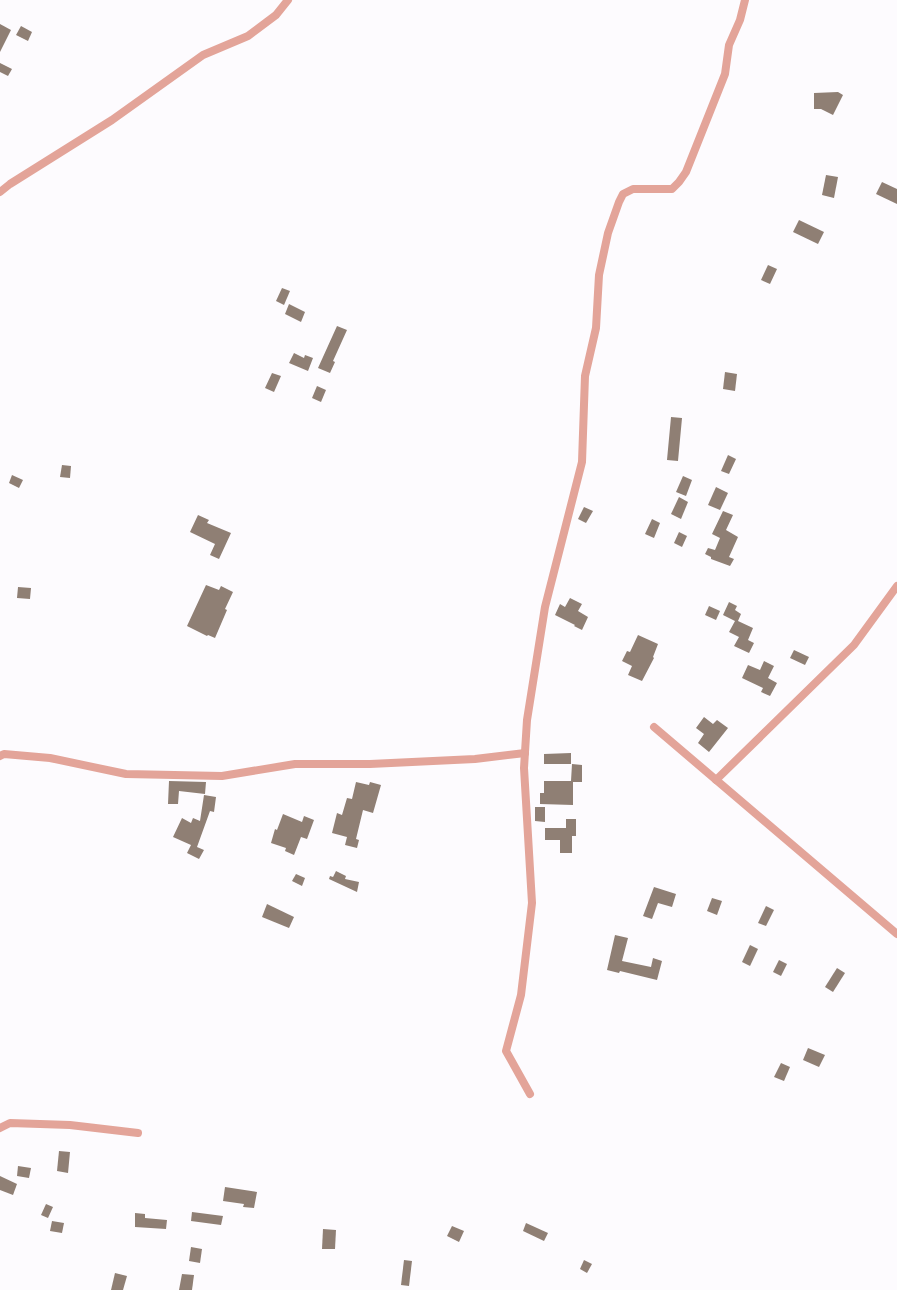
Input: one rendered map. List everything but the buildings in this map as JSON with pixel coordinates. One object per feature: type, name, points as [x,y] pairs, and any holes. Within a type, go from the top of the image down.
[{"type":"street","points":[[0,192],[112,120],[203,55],[248,36],[276,15],[288,0]]},
{"type":"street","points":[[530,1094],[506,1051],[520,995],[532,903],[525,790],[527,720],[545,607],[582,462],[585,376],[596,328],[599,275],[608,233],[623,194],[633,189],[672,189],[686,172],[724,74],[729,45],[740,20],[745,0]]},
{"type":"street","points":[[716,780],[854,645],[897,586]]},
{"type":"street","points":[[654,727],[897,934]]},
{"type":"street","points":[[0,756],[4,754],[50,758],[126,774],[222,776],[295,764],[381,764],[475,759],[525,753]]},
{"type":"street","points":[[0,1128],[10,1123],[70,1125],[138,1133]]}]
